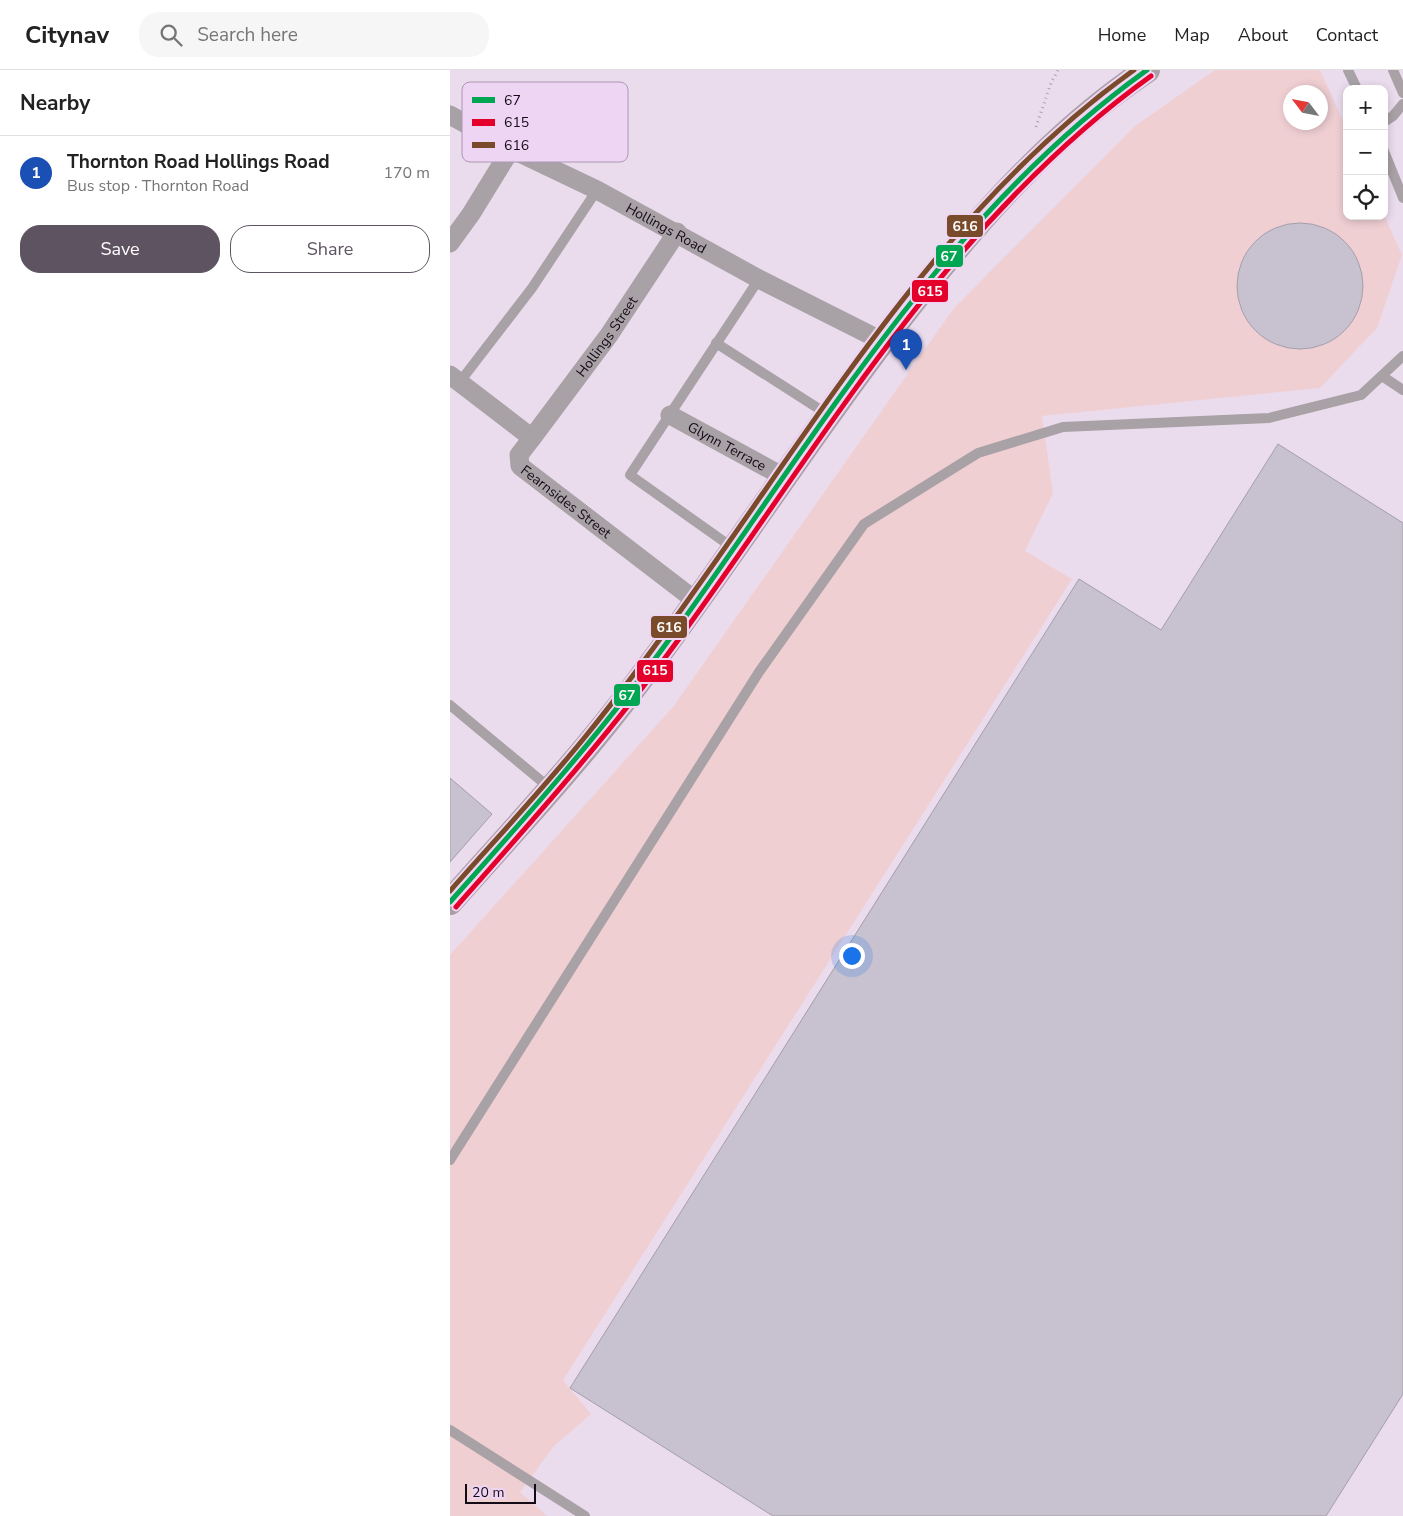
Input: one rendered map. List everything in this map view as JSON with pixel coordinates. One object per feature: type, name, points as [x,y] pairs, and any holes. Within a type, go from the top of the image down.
[{"type":"main road","points":[[450,902],[551,789],[635,686],[827,414],[947,258],[1019,177],[1135,74]]},
{"type":"street","name":"Hollings Road","points":[[450,115],[462,122]]},
{"type":"street","points":[[450,243],[471,214],[503,162]]},
{"type":"street","name":"Hollings Road","points":[[538,162],[597,190],[677,232],[759,279],[882,341]]},
{"type":"street","name":"Hollings Street","points":[[532,438],[609,335],[677,232]]},
{"type":"street","points":[[455,379],[532,438]]},
{"type":"street","name":"Glynn Terrace","points":[[670,415],[784,477]]},
{"type":"street","name":"Fearnsides Street","points":[[532,438],[519,455],[520,466],[696,601]]},
{"type":"lane","points":[[1348,70],[1355,85]]},
{"type":"lane","points":[[1392,70],[1403,93]]},
{"type":"lane","points":[[1388,119],[1403,104]]},
{"type":"lane","points":[[1388,161],[1403,198]]},
{"type":"lane","points":[[455,379],[532,288],[597,190]]},
{"type":"lane","points":[[733,548],[630,476],[759,279]]},
{"type":"lane","points":[[716,343],[827,414]]},
{"type":"lane","points":[[450,1160],[759,672],[864,524],[978,453],[1063,426],[1269,418],[1361,395],[1403,356]]},
{"type":"lane","points":[[1382,376],[1403,390]]},
{"type":"lane","points":[[450,705],[551,789]]},
{"type":"lane","points":[[450,1430],[585,1516]]},
{"type":"shaded area","points":[[1215,70],[1320,70],[1327,85],[1283,85],[1283,130],[1328,130],[1328,88],[1343,121],[1343,220],[1386,220],[1402,255],[1377,328],[1320,388],[1042,416],[1053,493],[1025,551],[1072,579],[563,1380],[591,1414],[554,1446],[520,1492],[547,1516],[450,1516],[450,955],[673,707],[954,308],[1135,126]]},
{"type":"building","points":[[1300,223],[1324,228],[1344,242],[1358,262],[1363,286],[1358,310],[1344,330],[1324,344],[1300,349],[1276,344],[1256,330],[1242,310],[1237,286],[1242,262],[1256,242],[1276,228]]},
{"type":"building","points":[[1278,444],[1403,523],[1403,1394],[1326,1516],[773,1516],[570,1388],[1079,579],[1161,630]]},
{"type":"building","points":[[450,778],[492,814],[450,862]]},
{"type":"transit line","name":"616","points":[[450,891],[552,776],[614,700],[684,605],[844,378],[895,309],[949,243],[1006,181],[1067,123],[1134,70]]},
{"type":"transit line","name":"67","points":[[450,902],[619,706],[671,637],[831,409],[945,261],[1007,192],[1074,128],[1147,70]]},
{"type":"transit line","name":"615","points":[[456,907],[569,778],[650,678],[730,568],[836,415],[950,267],[1012,198],[1078,134],[1151,76]]},
{"type":"place","name":"Thornton Road Hollings Road","points":[[906,370]]}]
